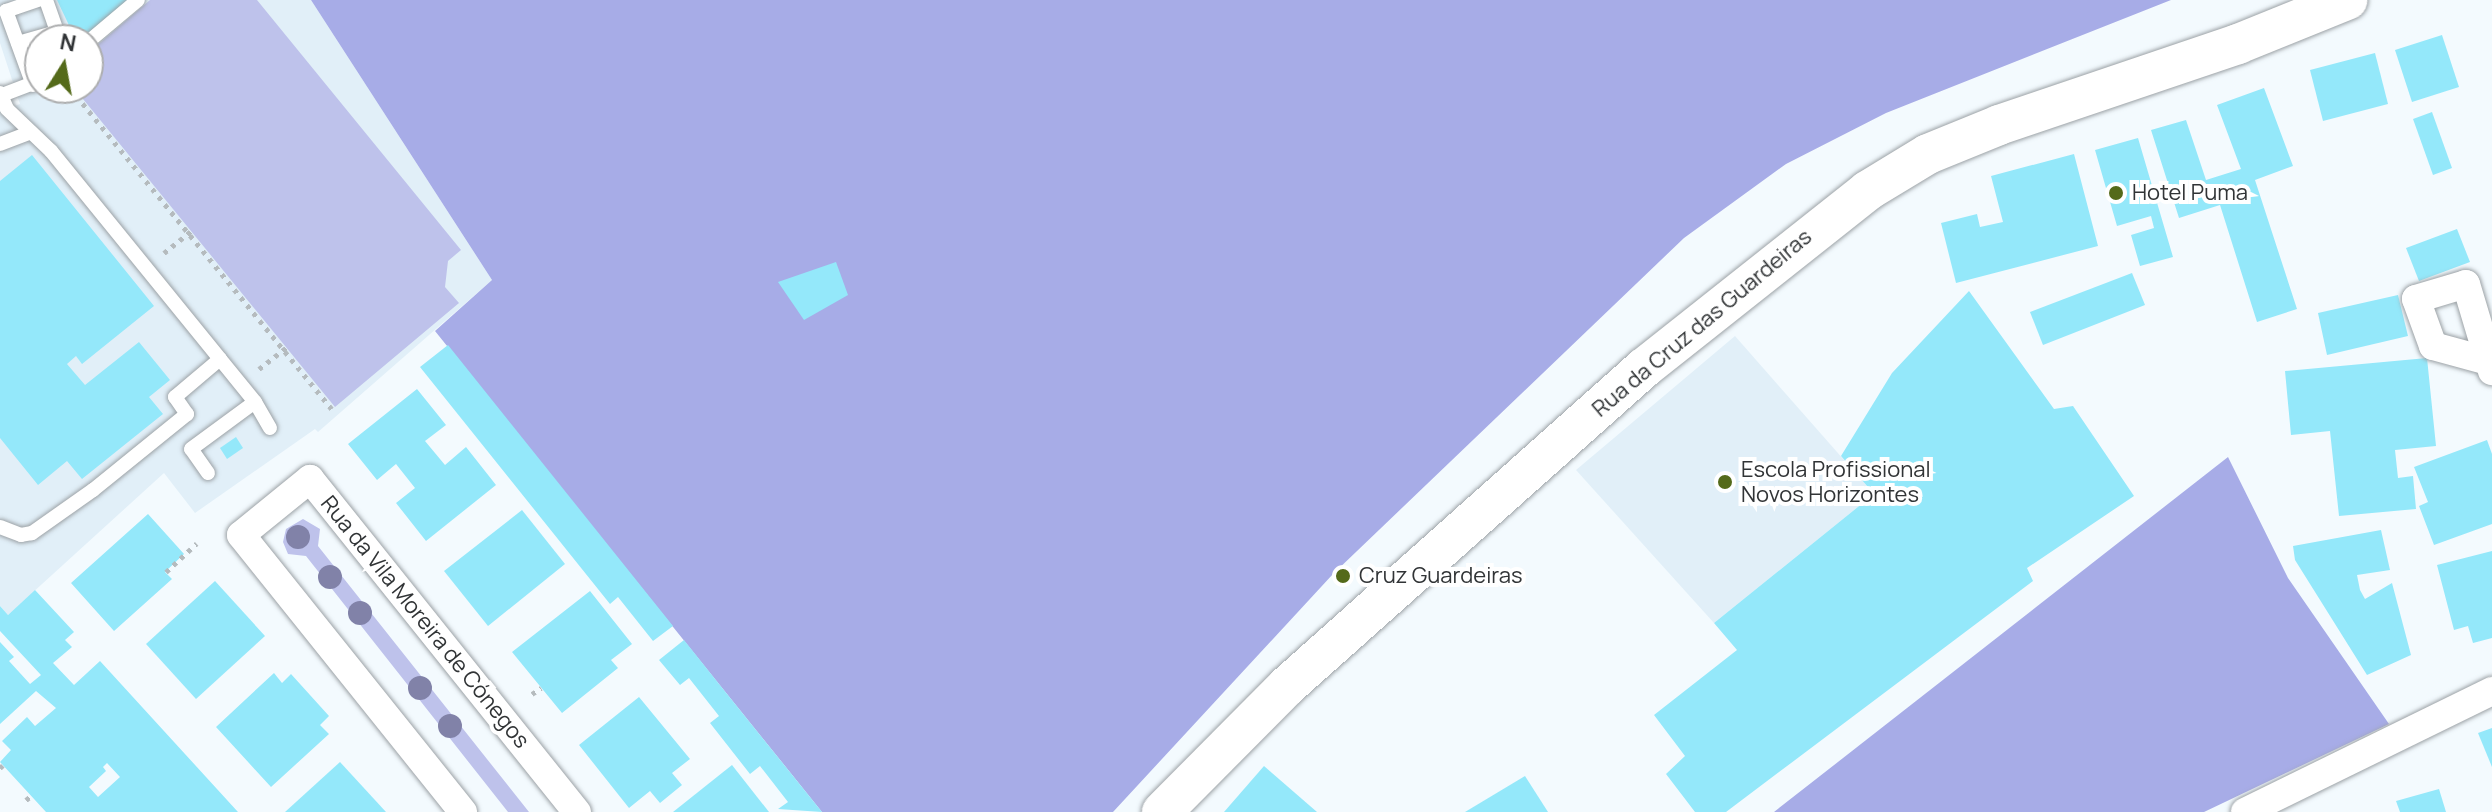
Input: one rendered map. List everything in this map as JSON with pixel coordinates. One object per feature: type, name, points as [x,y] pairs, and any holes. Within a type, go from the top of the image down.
[{"type":"main road","name":"Rua da Cruz das Guardeiras","points":[[1162,812],[1287,686],[1644,368],[1867,191],[1928,154],[1999,125],[2238,44],[2347,0]]},
{"type":"street","name":"Rua da Vila Moreira de Cónegos","points":[[463,812],[241,535],[310,479],[577,812]]},
{"type":"street","points":[[2245,812],[2492,691]]},
{"type":"lane","points":[[24,55],[6,11],[38,0]]},
{"type":"lane","points":[[46,0],[55,24]]},
{"type":"lane","points":[[104,29],[138,0]]},
{"type":"lane","points":[[18,43],[24,42]]},
{"type":"lane","points":[[24,86],[1,94],[7,109],[31,132],[220,359],[255,402],[270,428]]},
{"type":"lane","points":[[0,144],[31,132]]},
{"type":"lane","points":[[0,527],[21,535],[32,533],[93,490],[187,414],[175,397],[220,359]]},
{"type":"lane","points":[[208,473],[191,449],[255,402]]},
{"type":"path","points":[[83,104],[332,409]]},
{"type":"path","points":[[173,246],[190,232]]},
{"type":"path","points":[[267,363],[285,349]]},
{"type":"path","points":[[166,572],[197,543]]},
{"type":"path","points":[[532,694],[541,688]]},
{"type":"shaded area","points":[[0,0],[311,0],[492,280],[318,432],[315,429],[195,513],[164,473],[8,615],[0,606],[0,111],[20,104],[0,43]]},
{"type":"shaded area","points":[[150,0],[257,0],[461,250],[448,261],[445,287],[459,303],[335,407],[87,104],[104,104],[104,39]]},
{"type":"shaded area","points":[[311,0],[2171,0],[1886,113],[1786,164],[1684,238],[1333,574],[1113,812],[822,812],[435,331],[492,280]]},
{"type":"shaded area","name":"Escola Profissional Novos Horizontes","points":[[1735,336],[1874,494],[1714,623],[1576,470]]},
{"type":"shaded area","points":[[2228,457],[2288,578],[2389,724],[2204,812],[1774,812]]},
{"type":"shaded area","points":[[303,519],[320,529],[318,546],[529,812],[508,812],[306,556],[288,554],[283,542],[286,529]]},
{"type":"building","points":[[57,0],[128,0],[100,24],[68,24]]},
{"type":"building","points":[[2442,35],[2459,87],[2412,102],[2395,50]]},
{"type":"building","points":[[2375,53],[2388,104],[2323,121],[2310,70]]},
{"type":"building","points":[[2264,88],[2293,166],[2255,180],[2297,309],[2257,322],[2220,205],[2179,218],[2151,130],[2186,120],[2206,180],[2241,169],[2217,105]]},
{"type":"building","points":[[2432,112],[2452,168],[2433,175],[2413,119]]},
{"type":"building","points":[[2138,138],[2173,257],[2140,266],[2131,235],[2154,228],[2151,216],[2117,226],[2095,150]]},
{"type":"building","points":[[2074,154],[2098,246],[1956,283],[1941,223],[1977,214],[1980,227],[2003,222],[1991,176]]},
{"type":"building","points":[[32,155],[154,306],[82,364],[76,356],[67,364],[85,385],[139,342],[170,380],[149,397],[163,414],[82,479],[67,461],[38,485],[0,438],[0,181]]},
{"type":"building","points":[[2457,229],[2470,262],[2419,281],[2406,248]]},
{"type":"building","points":[[836,262],[848,295],[804,320],[778,282]]},
{"type":"building","points":[[2132,273],[2145,305],[2043,345],[2030,312]]},
{"type":"building","points":[[1969,291],[2054,409],[2073,406],[2134,496],[2027,568],[2033,581],[1726,812],[1695,812],[1666,774],[1685,756],[1654,715],[1737,650],[1714,623],[1874,494],[1841,456],[1892,373]]},
{"type":"building","points":[[2398,295],[2408,336],[2327,355],[2318,313]]},
{"type":"building","points":[[448,345],[673,626],[653,641],[618,597],[610,604],[420,367]]},
{"type":"building","points":[[2427,358],[2436,446],[2395,450],[2398,478],[2413,476],[2416,509],[2339,516],[2330,431],[2291,435],[2285,371]]},
{"type":"building","points":[[417,389],[446,425],[425,441],[445,465],[466,447],[496,485],[426,541],[396,503],[415,488],[396,464],[377,480],[348,444]]},
{"type":"building","points":[[236,437],[243,448],[227,459],[220,448]]},
{"type":"building","points":[[2487,440],[2492,454],[2492,524],[2434,545],[2419,506],[2428,502],[2414,467]]},
{"type":"building","points":[[522,510],[565,564],[488,626],[444,571]]},
{"type":"building","points":[[148,514],[184,554],[165,572],[172,579],[114,631],[71,583]]},
{"type":"building","points":[[2381,530],[2390,570],[2357,575],[2360,590],[2365,599],[2392,583],[2411,655],[2367,675],[2295,560],[2293,546]]},
{"type":"building","points":[[2492,551],[2492,638],[2473,643],[2468,626],[2454,630],[2437,565]]},
{"type":"building","points":[[215,581],[265,636],[196,699],[146,644]]},
{"type":"building","points":[[35,590],[74,632],[65,640],[72,647],[53,663],[74,685],[100,661],[238,812],[46,812],[0,762],[11,750],[2,741],[27,717],[35,726],[56,708],[36,691],[0,724],[0,642],[14,657],[9,661],[30,684],[41,675],[0,631],[0,606],[8,615]],"holes":[[[107,763],[120,777],[98,797],[89,787],[106,771],[103,767]]]},
{"type":"building","points":[[590,591],[632,644],[611,660],[618,668],[562,713],[512,652]]},
{"type":"building","points":[[684,640],[822,812],[778,809],[788,802],[760,766],[750,774],[710,723],[719,716],[689,678],[680,685],[659,660]]},
{"type":"building","points":[[274,673],[282,683],[291,674],[329,716],[320,725],[329,734],[271,787],[216,727]]},
{"type":"building","points":[[639,697],[690,759],[672,773],[682,785],[660,803],[650,791],[629,808],[579,745]]},
{"type":"building","points":[[2492,728],[2492,767],[2478,733]]},
{"type":"building","points":[[340,762],[386,812],[285,812]]},
{"type":"building","points":[[732,765],[769,812],[673,812]]},
{"type":"building","points":[[1264,766],[1317,812],[1224,812]]},
{"type":"building","points":[[1525,776],[1548,812],[1465,812]]},
{"type":"building","points":[[2439,789],[2446,812],[2400,812],[2396,801]]},
{"type":"place","name":"Hotel Puma","points":[[2116,193]]},
{"type":"place","name":"Escola Profissional Novos Horizontes","points":[[1725,482]]},
{"type":"place","name":"Cruz Guardeiras","points":[[1343,576]]}]
